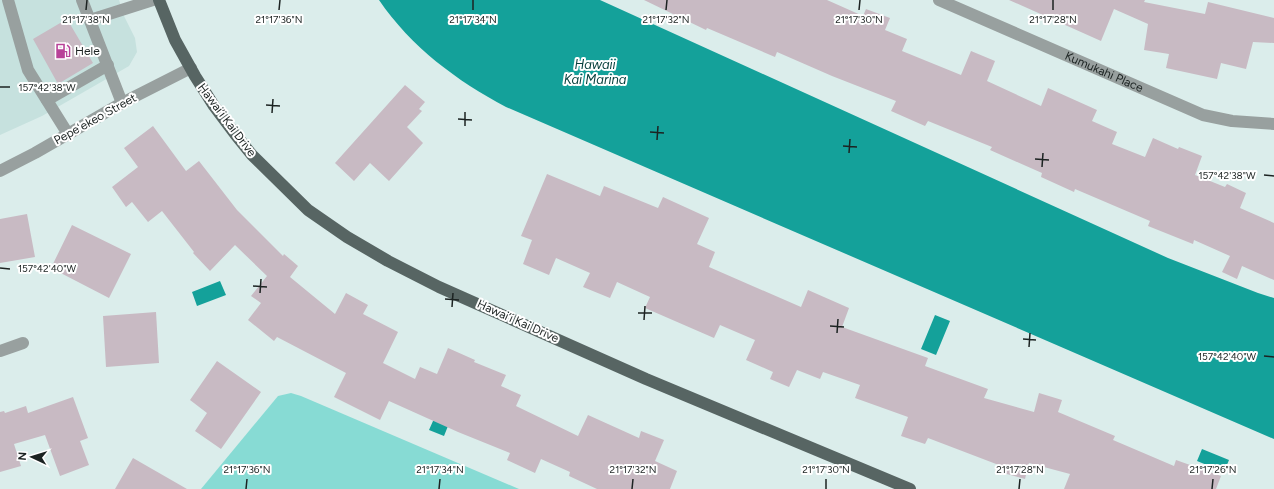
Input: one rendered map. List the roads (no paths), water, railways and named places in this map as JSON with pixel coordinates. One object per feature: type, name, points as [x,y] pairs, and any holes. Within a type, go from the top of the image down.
[{"type":"main road","name":"Hawai’i Kai Drive","points":[[159,0],[175,40],[190,68],[214,106],[252,155],[308,210],[347,237],[388,261],[439,286],[646,379],[910,489]]},
{"type":"street","points":[[8,0],[28,70],[68,134]]},
{"type":"street","points":[[82,0],[122,103]]},
{"type":"street","points":[[90,20],[153,0]]},
{"type":"street","name":"Kumukahi Place","points":[[939,0],[1202,115],[1232,122],[1274,124]]},
{"type":"street","points":[[47,100],[108,65]]},
{"type":"street","name":"Pepeʻekeo Street","points":[[0,171],[35,153],[122,103],[190,68]]},
{"type":"street","points":[[0,351],[23,344]]},
{"type":"water","name":"Hawaii Kai Marina","points":[[379,0],[600,0],[1168,258],[1274,298],[1274,439],[506,107],[470,86],[420,48],[405,33]]},
{"type":"water","points":[[220,281],[226,295],[197,306],[192,292]]},
{"type":"water","points":[[935,315],[950,321],[936,355],[921,349]]},
{"type":"water","points":[[456,406],[444,436],[429,430],[433,421]]},
{"type":"water","points":[[1202,449],[1229,460],[1224,472],[1197,461]]},
{"type":"place","name":"Hele","points":[[63,51]]}]
